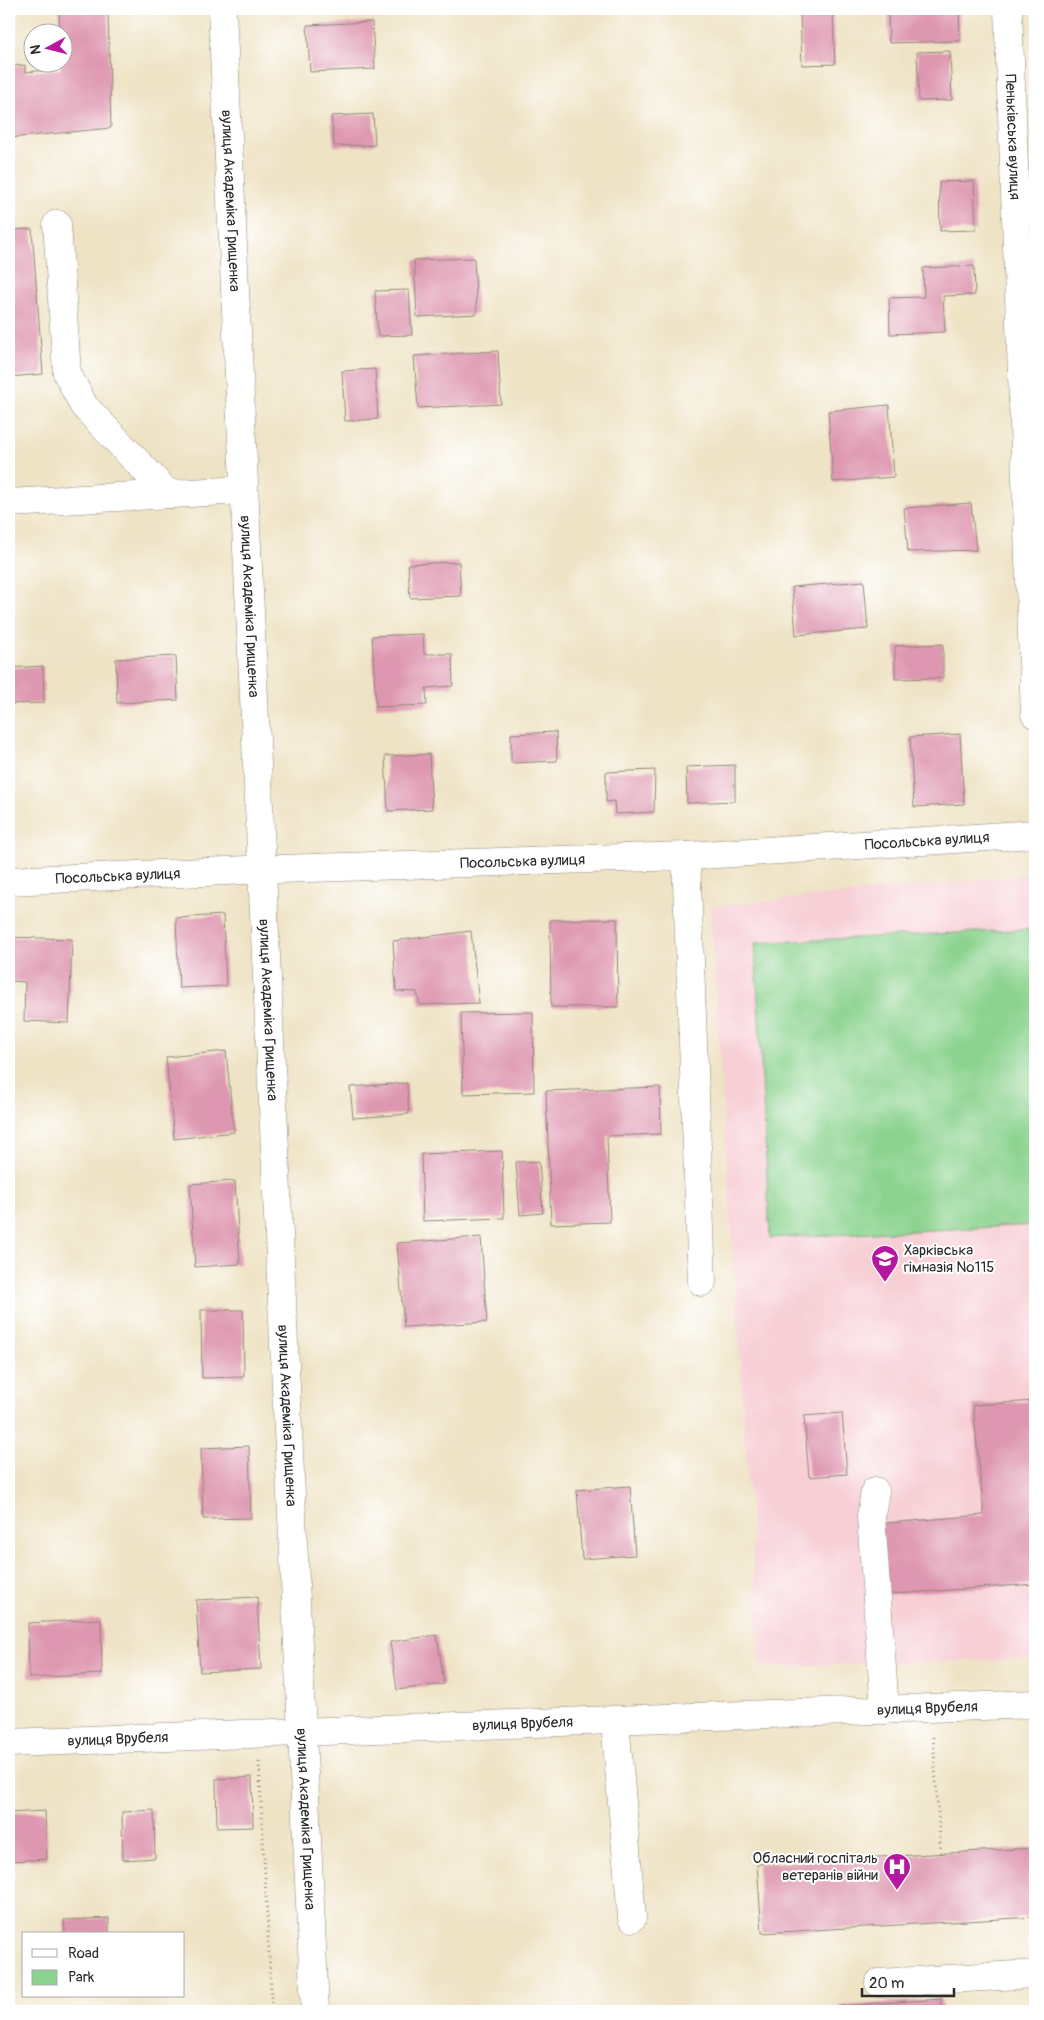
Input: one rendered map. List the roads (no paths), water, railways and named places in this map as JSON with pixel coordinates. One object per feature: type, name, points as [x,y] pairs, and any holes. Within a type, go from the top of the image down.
[{"type":"street","name":"вулиця Академіка Грищенка","points":[[222,9],[315,2011]]},
{"type":"street","name":"Пеньківська вулиця","points":[[1008,9],[1035,714]]},
{"type":"street","points":[[57,224],[67,374],[84,406],[168,494]]},
{"type":"street","points":[[9,503],[244,490]]},
{"type":"street","name":"Посольська вулиця","points":[[9,881],[262,870],[686,856],[1035,834]]},
{"type":"street","points":[[686,856],[702,1282]]},
{"type":"street","points":[[875,1492],[871,1516],[885,1710]]},
{"type":"street","name":"вулиця Врубеля","points":[[9,1743],[1035,1704]]},
{"type":"street","points":[[615,1721],[632,1918]]},
{"type":"street","points":[[879,1982],[1035,1974]]},
{"type":"place","name":"Харківська гімназія №115","points":[[885,1283]]},
{"type":"place","name":"Обласний госпіталь ветеранів війни","points":[[897,1891]]}]
